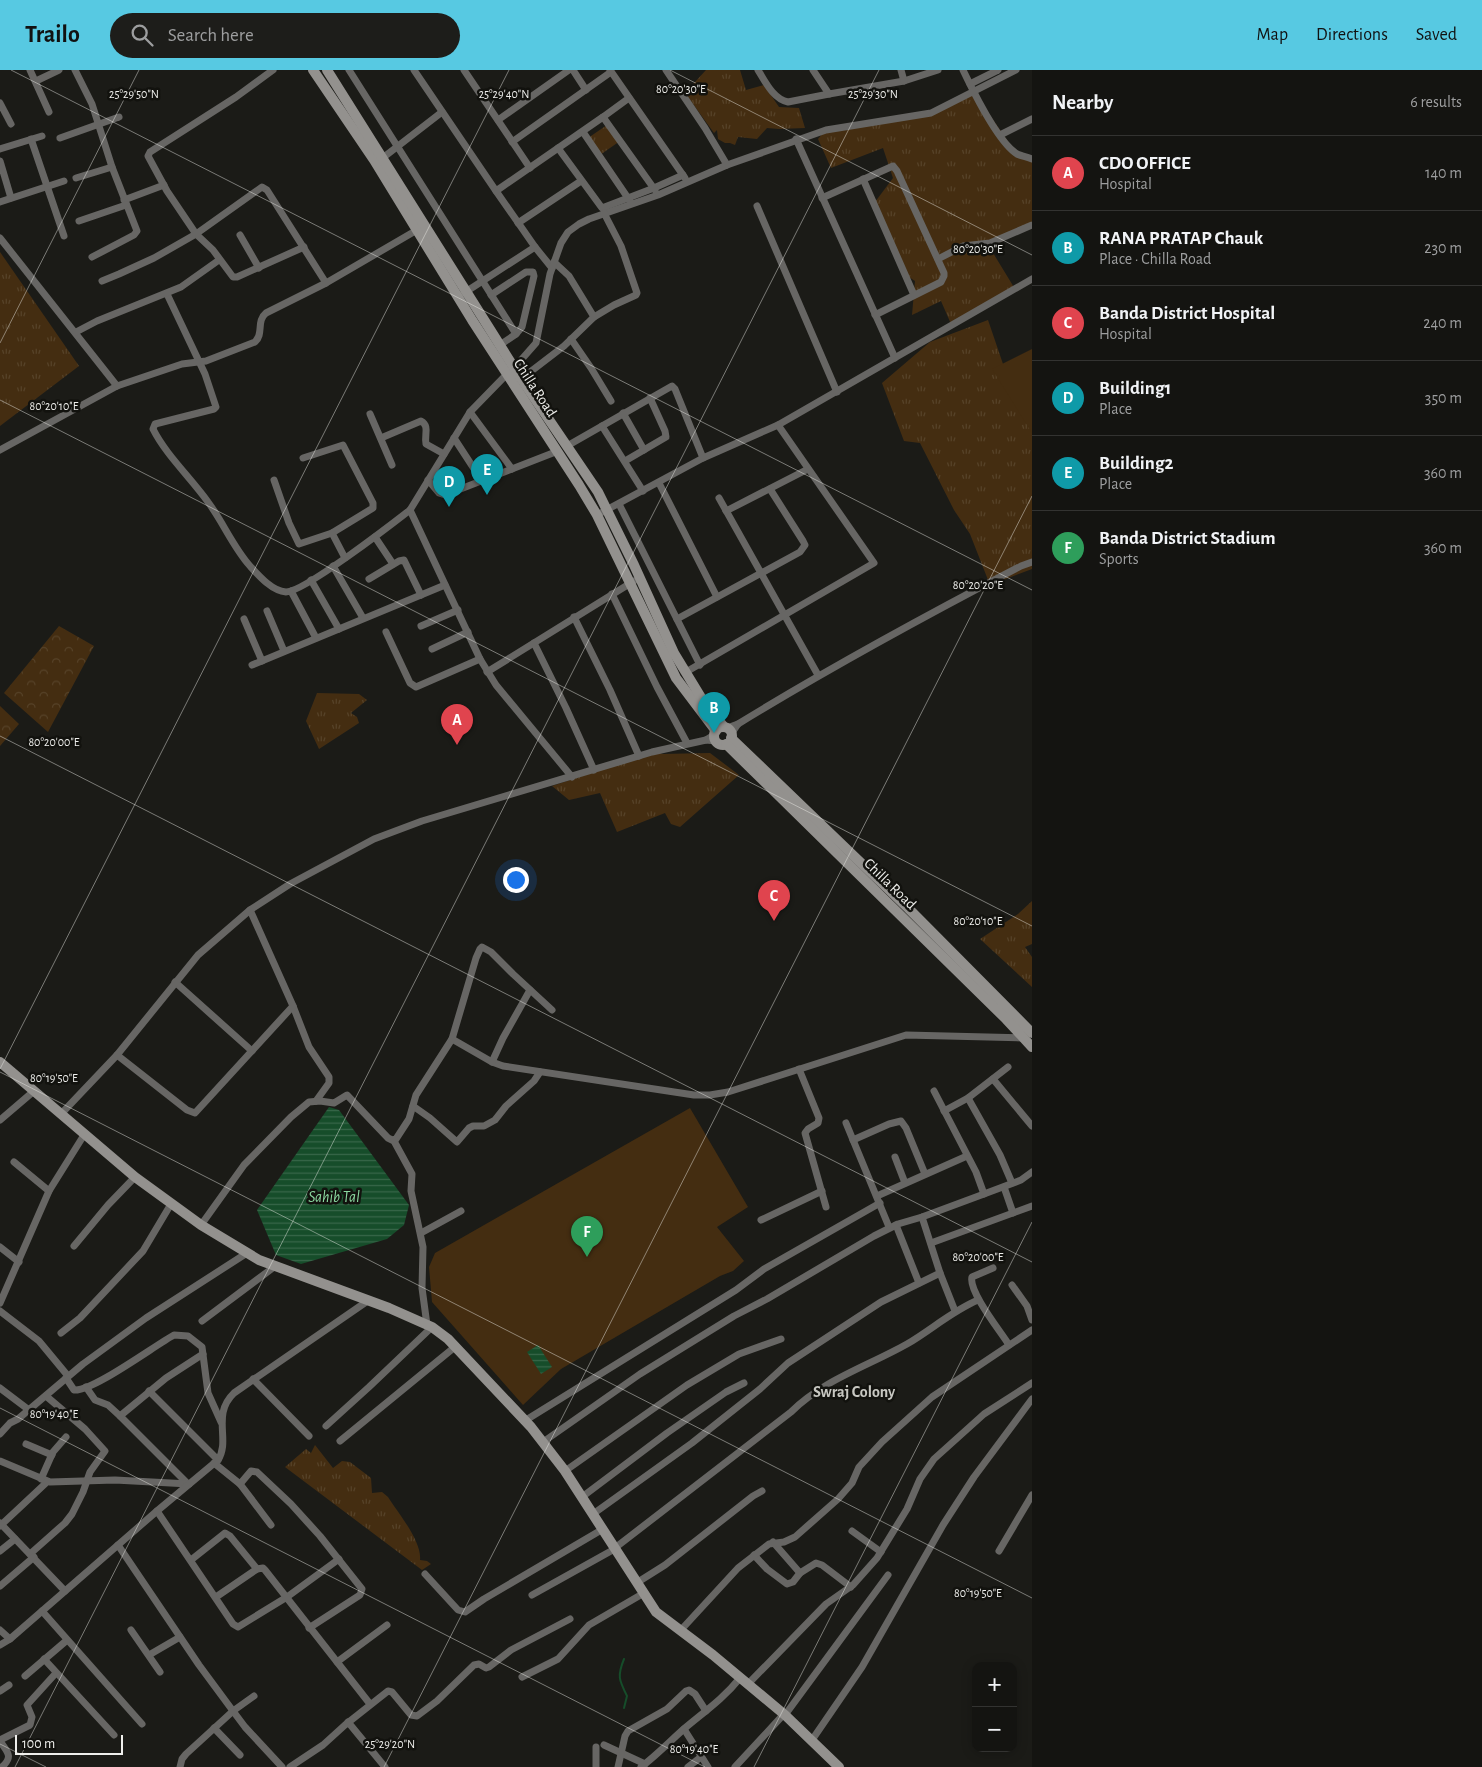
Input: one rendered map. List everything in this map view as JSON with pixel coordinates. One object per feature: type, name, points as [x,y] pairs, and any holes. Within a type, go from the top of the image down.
[{"type":"main road","name":"Chilla Road","points":[[314,70],[379,160],[409,208],[417,230],[462,294],[562,448],[597,515],[676,678],[721,735]]},
{"type":"main road","points":[[326,70],[379,160]]},
{"type":"main road","points":[[409,208],[462,294],[500,345],[511,371],[521,379],[562,448],[608,510],[674,653],[721,735],[852,861],[1028,1036],[1032,1047]]},
{"type":"main road","points":[[0,1062],[135,1177],[201,1225],[247,1253],[274,1266],[369,1300],[430,1326],[456,1346],[526,1420],[565,1471],[656,1612],[785,1715],[839,1767]]},
{"type":"street","points":[[30,70],[49,112]]},
{"type":"street","points":[[36,81],[59,70]]},
{"type":"street","points":[[75,70],[92,104],[112,167],[136,228],[136,233],[92,257]]},
{"type":"street","points":[[273,70],[236,97],[148,154],[164,185],[196,234],[209,246],[234,277],[304,248]]},
{"type":"street","points":[[349,70],[516,334]]},
{"type":"street","points":[[414,70],[535,247],[553,265],[569,276],[594,317]]},
{"type":"street","points":[[464,70],[530,168]]},
{"type":"street","points":[[498,120],[571,70],[586,90]]},
{"type":"street","points":[[666,70],[727,165]]},
{"type":"street","points":[[758,70],[775,95],[782,101],[788,102],[904,81],[938,70]]},
{"type":"street","points":[[813,70],[829,94]]},
{"type":"street","points":[[901,70],[904,81]]},
{"type":"street","points":[[963,70],[1000,135],[1016,153],[1032,159]]},
{"type":"street","points":[[970,84],[998,70]]},
{"type":"street","points":[[167,294],[205,374],[216,407],[155,424],[153,429],[208,502],[248,564],[264,580],[279,590],[291,591],[312,580],[345,558],[410,510],[470,412],[536,343],[553,265],[561,243],[568,232],[579,224],[630,201],[688,182],[796,139],[826,130],[931,113],[1016,70]]},
{"type":"street","points":[[512,142],[611,71],[688,182]]},
{"type":"street","points":[[496,192],[604,118],[629,98]]},
{"type":"street","points":[[0,103],[11,124]]},
{"type":"street","points":[[379,160],[442,112]]},
{"type":"street","points":[[60,138],[119,117]]},
{"type":"street","points":[[604,118],[656,191]]},
{"type":"street","points":[[1000,135],[1032,119]]},
{"type":"street","points":[[583,132],[630,201]]},
{"type":"street","points":[[0,149],[42,136]]},
{"type":"street","points":[[32,139],[64,236]]},
{"type":"street","points":[[796,139],[895,358]]},
{"type":"street","points":[[558,148],[602,208],[630,201]]},
{"type":"street","points":[[0,161],[11,198]]},
{"type":"street","points":[[822,198],[891,166],[896,168],[938,259],[944,273],[943,279],[875,315]]},
{"type":"street","points":[[76,178],[112,167]]},
{"type":"street","points":[[656,191],[683,175]]},
{"type":"street","points":[[863,179],[914,295]]},
{"type":"street","points":[[0,202],[64,181]]},
{"type":"street","points":[[518,223],[581,181]]},
{"type":"street","points":[[79,221],[164,185]]},
{"type":"street","points":[[102,281],[154,258],[196,234],[262,187],[267,190],[326,283]]},
{"type":"street","points":[[757,206],[837,392]]},
{"type":"street","points":[[521,379],[564,346],[594,317],[614,305],[634,297],[638,293],[626,259],[604,214]]},
{"type":"street","points":[[938,259],[963,246],[990,243],[1032,226]]},
{"type":"street","points":[[0,450],[117,386],[182,364],[206,361],[255,342],[259,339],[260,321],[266,312],[326,283],[417,230]]},
{"type":"street","points":[[240,234],[259,268]]},
{"type":"street","points":[[0,238],[117,386]]},
{"type":"street","points":[[462,294],[535,247]]},
{"type":"street","points":[[76,332],[106,317],[181,287],[219,260]]},
{"type":"street","points":[[492,295],[526,272],[533,272],[534,276],[522,326],[516,334],[500,345]]},
{"type":"street","points":[[597,515],[703,458],[778,426],[1032,279]]},
{"type":"street","points":[[571,339],[611,401]]},
{"type":"street","points":[[428,480],[439,493],[445,495],[562,448],[670,386],[674,387],[703,458]]},
{"type":"street","points":[[625,461],[664,439],[666,435],[650,398]]},
{"type":"street","points":[[470,412],[512,468]]},
{"type":"street","points":[[623,413],[644,450]]},
{"type":"street","points":[[370,414],[392,465]]},
{"type":"street","points":[[381,438],[421,421],[427,427],[426,444],[444,454]]},
{"type":"street","points":[[602,426],[643,491]]},
{"type":"street","points":[[686,672],[874,564],[778,426]]},
{"type":"street","points":[[454,438],[482,480]]},
{"type":"street","points":[[274,480],[289,523],[299,544],[332,533],[371,510],[373,502],[344,445],[303,458]]},
{"type":"street","points":[[726,511],[808,469]]},
{"type":"street","points":[[659,483],[717,597]]},
{"type":"street","points":[[676,619],[800,552],[805,545],[770,489]]},
{"type":"street","points":[[718,498],[818,675]]},
{"type":"street","points":[[619,504],[700,665]]},
{"type":"street","points":[[410,510],[487,672],[572,777]]},
{"type":"street","points":[[332,533],[345,558]]},
{"type":"street","points":[[375,537],[393,564]]},
{"type":"street","points":[[369,579],[401,560],[406,563],[421,595]]},
{"type":"street","points":[[61,1114],[117,1055],[198,955],[250,910],[290,884],[374,839],[422,821],[639,756],[721,735],[818,675],[1021,566],[1032,562]]},
{"type":"street","points":[[333,566],[363,618]]},
{"type":"street","points":[[487,672],[640,578]]},
{"type":"street","points":[[312,580],[339,629]]},
{"type":"street","points":[[252,665],[445,585]]},
{"type":"street","points":[[291,591],[316,638]]},
{"type":"street","points":[[612,594],[657,687],[687,743]]},
{"type":"street","points":[[421,626],[458,610]]},
{"type":"street","points":[[267,611],[284,651]]},
{"type":"street","points":[[574,618],[610,690],[639,756]]},
{"type":"street","points":[[244,619],[262,661]]},
{"type":"street","points":[[386,632],[410,683],[416,687],[480,660]]},
{"type":"street","points":[[432,649],[468,632]]},
{"type":"street","points":[[534,643],[594,770]]},
{"type":"street","points":[[250,910],[293,1006],[309,1047],[330,1081],[316,1101]]},
{"type":"street","points":[[394,1140],[409,1118],[418,1091],[452,1039],[476,958],[482,947],[491,952],[552,1010]]},
{"type":"street","points":[[175,982],[252,1051]]},
{"type":"street","points":[[492,1062],[530,990]]},
{"type":"street","points":[[117,1055],[186,1110],[195,1113],[293,1006]]},
{"type":"street","points":[[452,1039],[492,1062],[503,1066],[694,1095],[710,1095],[728,1092],[906,1035],[1028,1036]]},
{"type":"street","points":[[944,1111],[968,1098],[1008,1067]]},
{"type":"street","points":[[799,1069],[819,1118],[818,1124],[808,1129],[805,1133],[826,1207]]},
{"type":"street","points":[[413,1106],[457,1142],[469,1128],[484,1126],[495,1120],[506,1106],[530,1085],[540,1072]]},
{"type":"street","points":[[992,1079],[1032,1126]]},
{"type":"street","points":[[0,1120],[34,1091]]},
{"type":"street","points":[[934,1091],[968,1156],[984,1194]]},
{"type":"street","points":[[201,1225],[244,1165],[309,1102],[316,1101],[331,1104],[347,1095],[388,1138],[394,1140],[411,1170],[410,1191],[421,1234],[424,1256],[422,1288],[430,1326],[369,1388],[326,1426]]},
{"type":"street","points":[[968,1098],[1000,1156],[1012,1183]]},
{"type":"street","points":[[853,1140],[889,1124],[901,1121],[906,1128],[925,1174]]},
{"type":"street","points":[[846,1124],[880,1204],[893,1226],[919,1283]]},
{"type":"street","points":[[0,1303],[49,1191],[84,1134]]},
{"type":"street","points":[[877,1196],[968,1156]]},
{"type":"street","points":[[895,1157],[905,1183]]},
{"type":"street","points":[[14,1162],[49,1191]]},
{"type":"street","points":[[543,1442],[640,1374],[734,1316],[893,1226],[984,1194],[1012,1183],[1032,1172]]},
{"type":"street","points":[[74,1246],[108,1205],[135,1177]]},
{"type":"street","points":[[1004,1186],[1013,1213]]},
{"type":"street","points":[[761,1220],[822,1191]]},
{"type":"street","points":[[61,1333],[80,1318],[143,1251],[171,1204]]},
{"type":"street","points":[[526,1420],[736,1290],[764,1269],[880,1204]]},
{"type":"street","points":[[930,1244],[1032,1206]]},
{"type":"street","points":[[421,1234],[461,1211]]},
{"type":"street","points":[[922,1217],[940,1273],[955,1310]]},
{"type":"street","points":[[1,1251],[18,1262]]},
{"type":"street","points":[[0,1434],[10,1423],[18,1420],[67,1377],[146,1318],[247,1253]]},
{"type":"street","points":[[202,1321],[274,1266]]},
{"type":"street","points":[[993,1268],[972,1277],[970,1280],[978,1300],[1009,1345]]},
{"type":"street","points":[[594,1514],[692,1443],[760,1389],[788,1363],[862,1313],[940,1273]]},
{"type":"street","points":[[1012,1286],[1027,1306],[1032,1320]]},
{"type":"street","points":[[0,1646],[156,1511],[216,1462],[222,1450],[221,1422],[227,1401],[253,1379],[369,1300]]},
{"type":"street","points":[[532,1595],[616,1548],[807,1398],[842,1377],[905,1345],[955,1310],[978,1300]]},
{"type":"street","points":[[0,1310],[39,1340],[67,1377],[74,1390],[97,1382],[174,1336],[188,1336],[202,1346],[208,1393],[221,1422]]},
{"type":"street","points":[[680,1630],[727,1579],[754,1555],[773,1542],[784,1542],[795,1537],[848,1489],[859,1468],[882,1442],[932,1397],[1032,1330]]},
{"type":"street","points":[[565,1471],[702,1375],[739,1354],[781,1339]]},
{"type":"street","points":[[340,1441],[456,1346]]},
{"type":"street","points":[[120,1416],[149,1391],[203,1354]]},
{"type":"street","points":[[253,1379],[309,1436]]},
{"type":"street","points":[[582,1497],[667,1433],[726,1392],[744,1383]]},
{"type":"street","points":[[604,1745],[621,1752],[643,1766],[684,1729],[744,1681],[826,1604],[851,1587],[881,1552],[907,1510],[920,1479],[931,1462],[984,1414],[1032,1383]]},
{"type":"street","points":[[86,1387],[96,1400],[108,1405],[188,1484]]},
{"type":"street","points":[[0,1388],[29,1410]]},
{"type":"street","points":[[149,1391],[216,1462],[240,1484],[272,1525]]},
{"type":"street","points":[[0,1586],[68,1519],[76,1508],[93,1467],[105,1450],[85,1429],[46,1396]]},
{"type":"street","points":[[812,1740],[862,1667],[943,1525],[974,1477],[1032,1399]]},
{"type":"street","points":[[65,1591],[32,1555],[0,1525],[44,1480],[52,1455],[66,1437]]},
{"type":"street","points":[[26,1444],[52,1455]]},
{"type":"street","points":[[0,1461],[44,1480],[87,1482],[115,1480],[188,1484]]},
{"type":"street","points":[[240,1484],[251,1471],[257,1472],[291,1504],[360,1586],[362,1592],[360,1595],[309,1628]]},
{"type":"street","points":[[638,1582],[665,1565],[762,1491]]},
{"type":"street","points":[[999,1551],[1032,1495]]},
{"type":"street","points":[[156,1511],[234,1624],[238,1627],[287,1597],[338,1559]]},
{"type":"street","points":[[425,1574],[458,1610],[465,1612],[603,1529]]},
{"type":"street","points":[[852,1531],[881,1552]]},
{"type":"street","points":[[191,1560],[226,1533],[257,1569]]},
{"type":"street","points":[[0,1552],[15,1539]]},
{"type":"street","points":[[773,1542],[800,1573]]},
{"type":"street","points":[[118,1545],[233,1712],[282,1767]]},
{"type":"street","points":[[754,1555],[767,1569],[787,1584],[793,1582],[800,1573],[813,1565],[819,1564],[851,1587]]},
{"type":"street","points":[[216,1597],[257,1569],[262,1568],[265,1570],[370,1704]]},
{"type":"street","points":[[735,1767],[785,1715],[888,1575]]},
{"type":"street","points":[[522,1677],[558,1659],[589,1626],[644,1592]]},
{"type":"street","points":[[42,1611],[66,1641],[142,1724]]},
{"type":"street","points":[[290,1767],[323,1745],[348,1722],[388,1691],[411,1715],[417,1716],[437,1701],[474,1665],[479,1664],[486,1668],[489,1667],[511,1650],[570,1619]]},
{"type":"street","points":[[337,1662],[387,1625]]},
{"type":"street","points":[[0,1630],[10,1639]]},
{"type":"street","points":[[131,1630],[160,1672]]},
{"type":"street","points":[[149,1655],[180,1637]]},
{"type":"street","points":[[26,1676],[66,1641]]},
{"type":"street","points":[[44,1659],[114,1735]]},
{"type":"street","points":[[2,1767],[10,1756],[0,1740],[30,1725],[32,1717],[27,1705],[56,1673]]},
{"type":"street","points":[[0,1691],[9,1685]]},
{"type":"street","points":[[618,1767],[628,1732],[667,1709],[686,1691],[689,1690],[695,1694],[706,1711]]},
{"type":"street","points":[[180,1767],[182,1759],[186,1754],[214,1728],[254,1696]]},
{"type":"street","points":[[348,1722],[385,1767]]},
{"type":"street","points":[[214,1728],[240,1755]]},
{"type":"street","points":[[684,1729],[708,1767]]},
{"type":"street","points":[[596,1747],[596,1767]]},
{"type":"street","points":[[688,1767],[701,1757]]},
{"type":"green space","points":[[706,70],[740,70],[746,90],[764,85],[779,107],[799,108],[805,128],[767,128],[757,139],[738,137],[735,145],[718,139],[717,130],[714,133],[685,93]]},
{"type":"green space","points":[[974,92],[1016,153],[1032,159],[1032,225],[990,248],[1015,289],[951,324],[941,301],[912,315],[915,281],[906,275],[875,202],[893,178],[883,148],[831,168],[818,139],[823,133],[931,113]]},
{"type":"green space","points":[[607,125],[620,141],[600,155],[588,138]]},
{"type":"green space","points":[[0,252],[79,366],[0,426]]},
{"type":"green space","points":[[988,320],[1003,364],[1032,422],[1032,569],[990,585],[970,534],[954,510],[920,443],[904,441],[882,383],[930,342]]},
{"type":"green space","points":[[1032,349],[1032,433],[992,369]]},
{"type":"green space","points":[[59,626],[94,646],[48,732],[4,693]]},
{"type":"green space","points":[[317,693],[359,694],[367,700],[351,713],[357,717],[359,723],[319,749],[306,721]]},
{"type":"green space","points":[[0,706],[19,724],[0,746]]},
{"type":"green space","points":[[658,751],[662,754],[710,753],[739,775],[680,827],[671,824],[665,813],[617,832],[600,793],[569,800],[552,786]]},
{"type":"green space","points":[[1032,901],[1032,944],[1025,947],[1032,957],[1032,987],[980,939],[1018,914]]},
{"type":"green space","points":[[690,1108],[748,1207],[717,1227],[744,1261],[733,1271],[720,1276],[561,1369],[523,1405],[432,1302],[429,1267],[435,1253]]},
{"type":"green space","points":[[315,1445],[333,1468],[342,1461],[350,1462],[371,1478],[372,1493],[382,1492],[388,1497],[413,1536],[420,1552],[420,1560],[431,1564],[422,1570],[285,1467],[306,1449],[311,1453]]},
{"type":"water","name":"Sahib Tal","points":[[329,1107],[339,1110],[409,1205],[404,1225],[387,1239],[301,1264],[276,1255],[257,1210]]},
{"type":"water","points":[[538,1345],[552,1367],[541,1374],[527,1352]]},
{"type":"waterway","points":[[624,1659],[620,1674],[627,1696],[624,1708]]},
{"type":"place","name":"Building2","points":[[487,495]]},
{"type":"place","name":"Building1","points":[[449,507]]},
{"type":"place","name":"RANA PRATAP Chauk","points":[[714,733]]},
{"type":"place","name":"CDO OFFICE","points":[[457,745]]},
{"type":"place","name":"Banda District Hospital","points":[[774,921]]},
{"type":"place","name":"Banda District Stadium","points":[[587,1257]]},
{"type":"district","name":"Swraj Colony","points":[[854,1392]]}]
